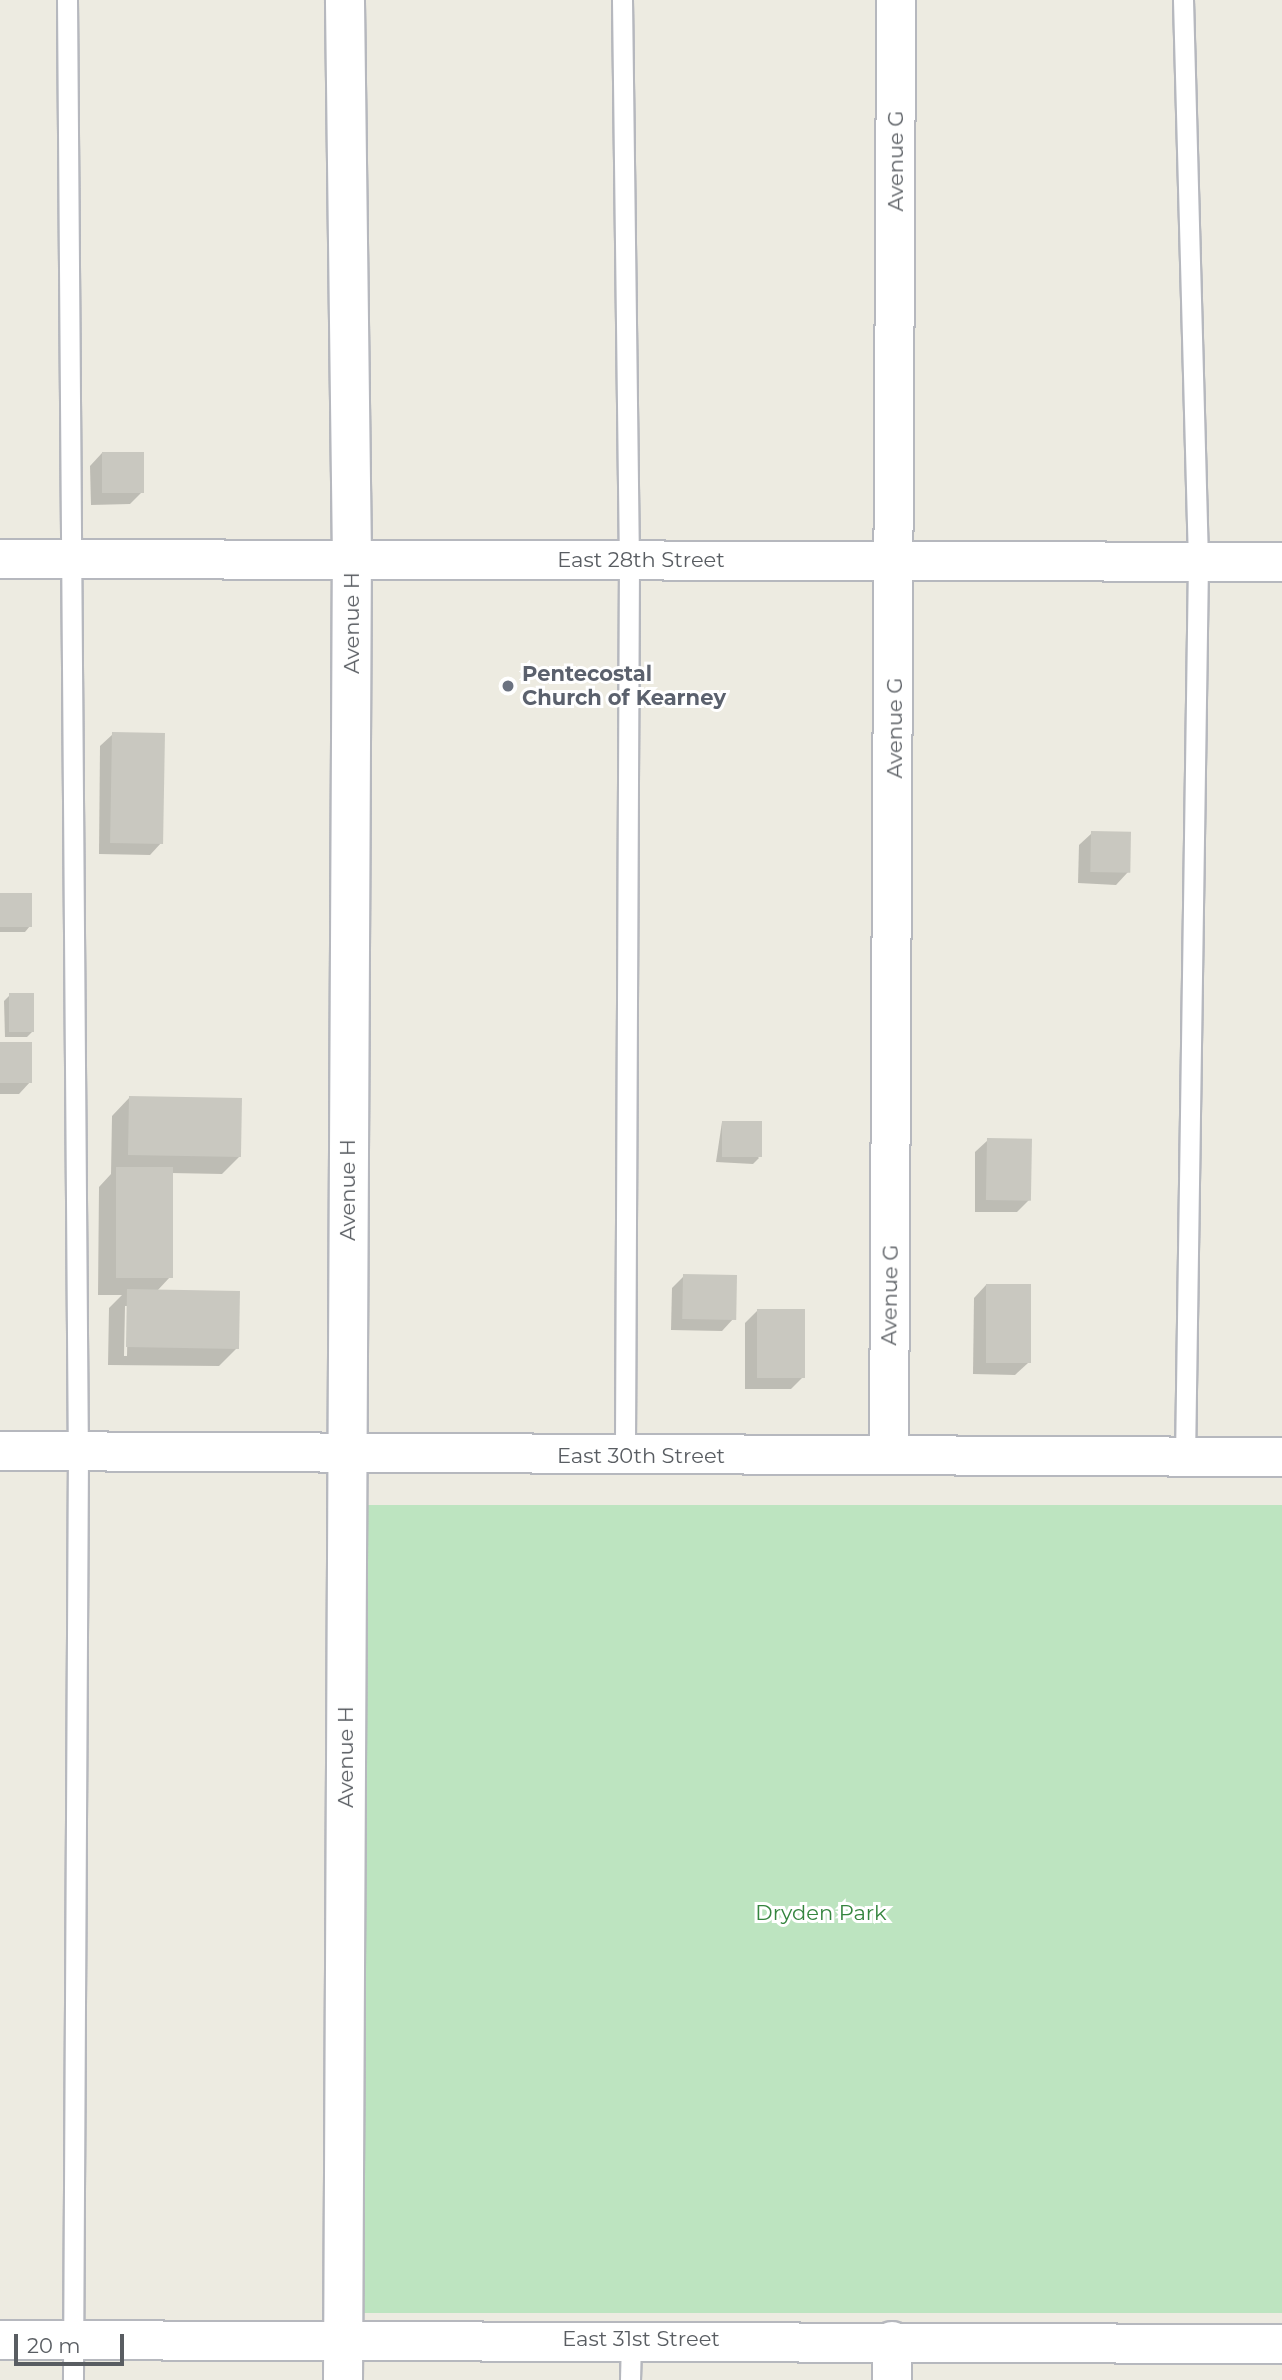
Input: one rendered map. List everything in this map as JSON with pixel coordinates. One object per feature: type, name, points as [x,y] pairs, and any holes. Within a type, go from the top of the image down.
[{"type":"street","name":"Avenue H","points":[[344,2380],[352,560],[345,0]]},
{"type":"street","name":"Avenue G","points":[[888,1455],[896,0]]},
{"type":"street","name":"East 28th Street","points":[[0,559],[1282,562]]},
{"type":"street","name":"East 30th Street","points":[[0,1451],[346,1455],[1282,1457]]},
{"type":"street","name":"East 31st Street","points":[[0,2340],[631,2339],[1282,2344]]},
{"type":"street","points":[[892,2341],[892,2380]]},
{"type":"lane","points":[[67,0],[74,559],[78,1451],[73,2380]]},
{"type":"lane","points":[[622,0],[629,561],[625,1456]]},
{"type":"lane","points":[[1183,0],[1198,562],[1185,1457]]},
{"type":"lane","points":[[630,2380],[631,2339]]},
{"type":"green space","name":"Dryden Park","points":[[364,1505],[1282,1505],[1282,2313],[364,2313]]},
{"type":"building","points":[[102,452],[144,452],[144,493],[102,493]]},
{"type":"building","points":[[112,732],[165,733],[163,844],[110,843]]},
{"type":"building","points":[[1091,831],[1131,832],[1130,873],[1090,872]]},
{"type":"building","points":[[0,893],[32,893],[32,927],[0,927]]},
{"type":"building","points":[[9,993],[34,993],[34,1032],[9,1032]]},
{"type":"building","points":[[0,1042],[32,1042],[32,1083],[0,1083]]},
{"type":"building","points":[[129,1096],[242,1098],[241,1157],[128,1155]]},
{"type":"building","points":[[722,1121],[762,1121],[762,1157],[722,1157]]},
{"type":"building","points":[[987,1138],[1032,1139],[1031,1201],[986,1200]]},
{"type":"building","points":[[116,1167],[173,1167],[173,1278],[116,1278]]},
{"type":"building","points":[[683,1274],[737,1275],[736,1320],[682,1319]]},
{"type":"building","points":[[986,1284],[1031,1284],[1031,1363],[986,1363]]},
{"type":"building","points":[[127,1289],[240,1291],[239,1349],[126,1347]]},
{"type":"building","points":[[757,1309],[805,1309],[805,1378],[757,1378]]},
{"type":"place","name":"Pentecostal Church of Kearney","points":[[508,686]]}]
